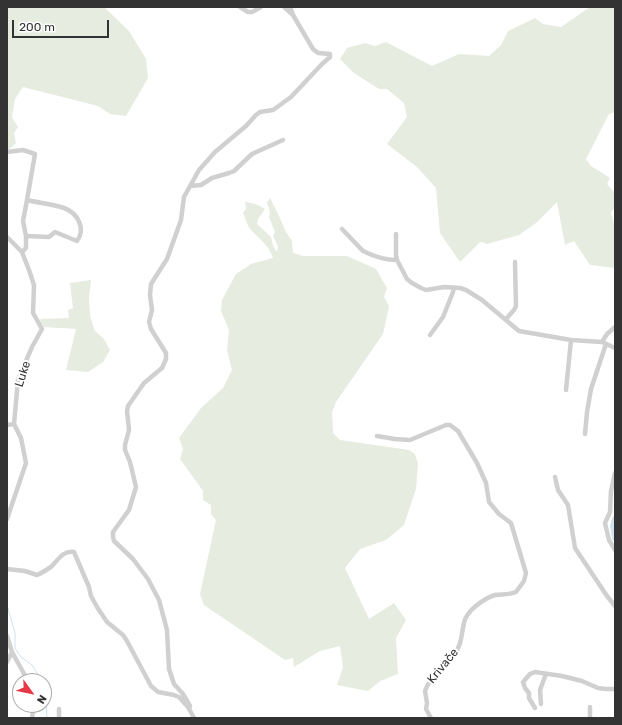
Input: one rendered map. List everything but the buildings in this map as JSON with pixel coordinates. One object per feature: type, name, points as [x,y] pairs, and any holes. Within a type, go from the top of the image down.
[{"type":"street","points":[[240,7],[248,12],[252,12],[261,7]]},
{"type":"street","points":[[284,7],[293,15]]},
{"type":"street","points":[[189,709],[190,706],[183,694],[174,684],[169,669],[167,630],[159,600],[148,578],[133,559],[114,541],[113,537],[114,532],[129,510],[136,487],[130,462],[125,450],[129,430],[127,411],[128,406],[144,383],[162,368],[166,360],[166,353],[151,329],[149,322],[152,310],[150,295],[151,284],[167,259],[181,220],[184,197],[199,170],[215,152],[246,126],[256,115],[260,112],[273,110],[291,97],[330,57],[330,54],[318,53],[313,49],[293,15],[290,7]]},
{"type":"street","points":[[190,186],[201,185],[216,176],[234,171],[252,154],[283,140]]},
{"type":"street","points":[[7,152],[23,150],[35,154],[23,221],[26,236],[26,248],[22,252]]},
{"type":"street","points":[[26,236],[49,237],[55,232],[77,241],[80,236],[81,226],[74,215],[66,208],[27,200]]},
{"type":"street","points":[[342,229],[363,251],[390,260],[397,260]]},
{"type":"street","points":[[396,234],[397,260],[407,279],[421,288],[426,290],[444,287],[466,290],[506,319],[519,331],[571,340],[604,343],[615,348]]},
{"type":"street","name":"Luke","points":[[7,237],[22,252],[34,285],[33,313],[42,329],[18,380],[14,424],[21,438],[26,463],[7,519]]},
{"type":"street","points":[[506,319],[516,306],[515,262]]},
{"type":"street","points":[[430,335],[443,317],[454,288]]},
{"type":"street","points":[[585,434],[591,389],[607,334],[615,326]]},
{"type":"street","points":[[566,390],[571,340]]},
{"type":"street","points":[[7,425],[14,424]]},
{"type":"street","name":"Krivače","points":[[377,436],[410,440],[446,425],[450,425],[458,431],[477,463],[486,482],[489,502],[499,514],[511,523],[526,573],[524,581],[516,592],[486,598],[472,609],[464,618],[462,642],[457,651],[431,680],[425,691],[427,703],[426,709],[431,718]]},
{"type":"street","points":[[615,473],[611,491],[610,512],[606,523],[609,540],[615,550]]},
{"type":"street","points":[[555,477],[558,490],[568,505],[575,548],[615,606]]},
{"type":"street","points":[[7,569],[26,571],[36,575],[51,567],[63,554],[74,552],[97,608],[106,622],[123,635],[151,686],[158,692],[179,697],[194,718]]},
{"type":"street","points":[[7,636],[12,652],[24,673]]},
{"type":"street","points":[[7,662],[12,652]]},
{"type":"street","points":[[535,708],[529,698],[529,693],[523,682],[530,674],[535,672],[582,680],[602,688],[615,689]]},
{"type":"street","points":[[541,704],[540,690],[546,674]]},
{"type":"street","points":[[590,707],[590,718]]},
{"type":"street","points":[[59,709],[59,718]]},
{"type":"shaded area","points":[[7,7],[104,7],[129,31],[146,59],[148,78],[126,116],[110,114],[98,106],[23,87],[15,99],[12,117],[18,127],[14,133],[16,143],[7,151]]},
{"type":"shaded area","points":[[590,7],[615,7],[615,112],[609,114],[586,159],[591,166],[610,178],[607,184],[615,193],[615,208],[611,212],[615,228],[615,268],[590,265],[574,241],[565,245],[557,202],[536,223],[519,235],[487,244],[480,242],[460,262],[440,233],[436,188],[417,167],[387,144],[407,117],[404,103],[387,89],[379,89],[354,73],[340,59],[347,48],[365,43],[375,46],[386,42],[432,66],[459,54],[489,56],[501,45],[508,31],[535,18],[543,24],[561,27]]},
{"type":"shaded area","points":[[270,198],[286,232],[292,241],[293,253],[303,256],[347,256],[376,269],[387,288],[384,297],[389,306],[383,334],[336,402],[332,412],[333,433],[340,440],[409,450],[415,454],[418,464],[416,489],[404,525],[386,540],[360,549],[345,568],[369,619],[394,603],[406,620],[396,638],[398,674],[380,681],[368,691],[337,685],[343,667],[340,646],[320,651],[294,667],[293,658],[285,660],[204,605],[200,594],[216,520],[211,514],[211,505],[203,500],[203,491],[180,459],[183,449],[179,438],[201,408],[223,388],[232,370],[227,350],[229,330],[221,311],[222,300],[236,274],[251,264],[273,258],[267,246],[249,227],[243,213],[246,209],[245,202],[256,204],[265,209],[258,219],[257,224],[271,237],[273,246],[277,252],[278,246],[273,236],[275,232],[269,217],[270,213],[267,202]]},
{"type":"shaded area","points":[[91,280],[89,298],[90,316],[95,331],[104,339],[110,350],[103,362],[88,372],[66,370],[76,329],[44,327],[40,321],[41,319],[69,318],[68,310],[73,308],[70,283]]},
{"type":"waterway","points":[[615,519],[613,526],[615,538]]},
{"type":"waterway","points":[[7,605],[15,633],[15,648],[21,657],[32,665],[37,673]]},
{"type":"waterway","points":[[47,713],[47,718]]}]
